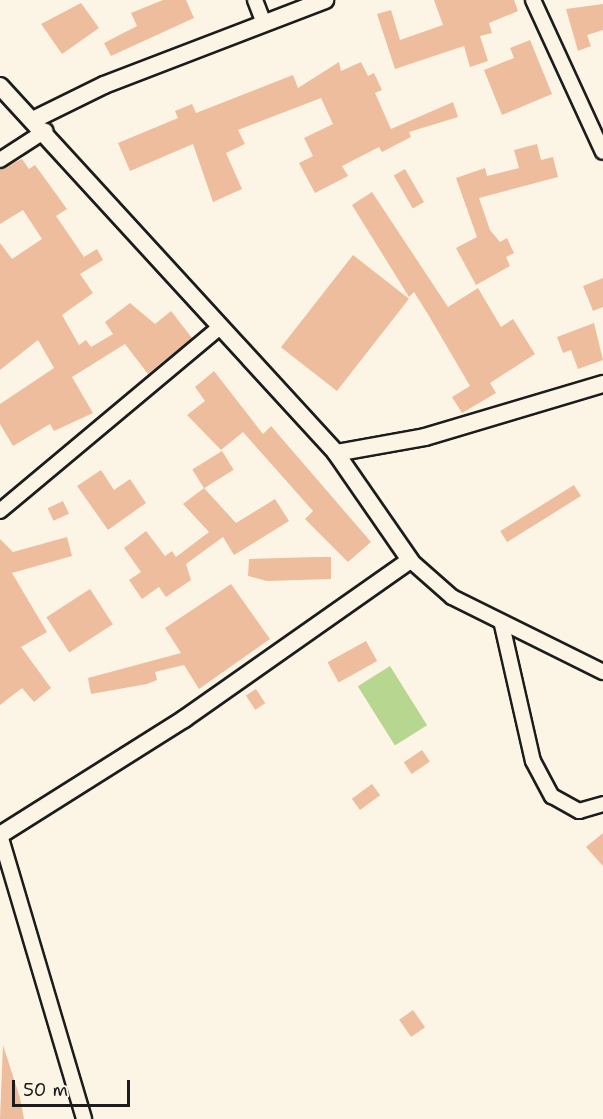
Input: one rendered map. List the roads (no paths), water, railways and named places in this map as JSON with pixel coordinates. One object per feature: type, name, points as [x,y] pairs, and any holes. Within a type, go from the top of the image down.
[{"type":"street","points":[[255,0],[263,21]]},
{"type":"street","points":[[0,160],[40,125],[263,21],[325,0]]},
{"type":"street","points":[[533,0],[603,152]]},
{"type":"street","points":[[0,86],[40,125],[336,453],[410,560],[452,597],[502,625],[603,672]]},
{"type":"street","points":[[0,511],[220,327]]},
{"type":"street","points":[[336,453],[424,437],[603,384]]},
{"type":"street","points":[[84,1119],[0,835],[184,719],[410,560]]},
{"type":"street","points":[[502,625],[533,761],[552,796],[579,811],[603,804]]}]
